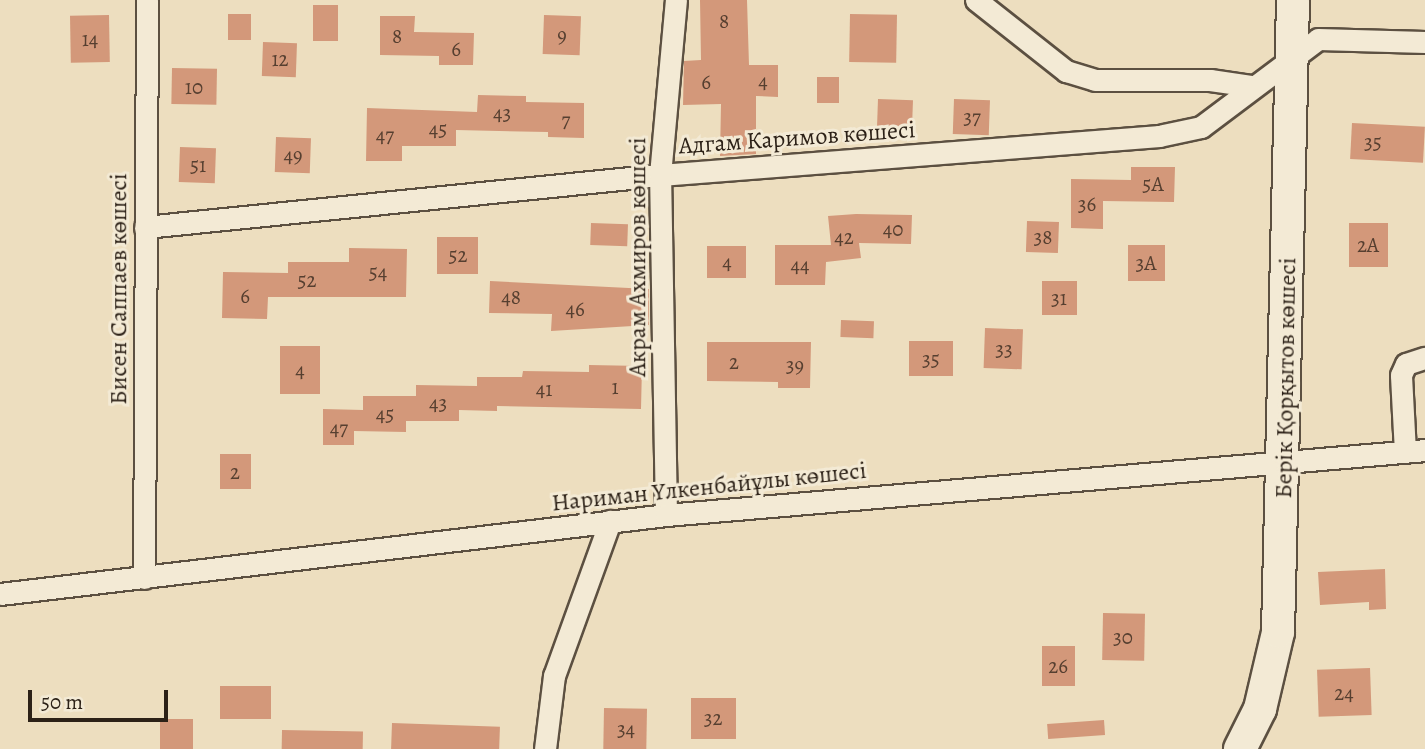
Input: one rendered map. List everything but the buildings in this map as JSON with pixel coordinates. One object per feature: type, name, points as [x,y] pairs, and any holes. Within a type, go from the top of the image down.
[{"type":"street","name":"Бисен Саппаев көшесі","points":[[144,578],[147,0]]},
{"type":"street","name":"Акрам Ахмиров көшесі","points":[[666,516],[660,175],[676,0]]},
{"type":"street","points":[[976,0],[1066,71],[1095,80],[1210,80],[1251,86]]},
{"type":"street","name":"Берік Қорқытов көшесі","points":[[1240,749],[1260,709],[1278,632],[1293,0]]},
{"type":"street","name":"Адгам Каримов көшесі","points":[[145,227],[660,175],[1159,136],[1201,127],[1251,86],[1318,40],[1425,41]]},
{"type":"street","points":[[1415,451],[1401,375],[1406,364],[1425,358]]},
{"type":"street","name":"Нариман Үлкенбайұлы көшесі","points":[[0,594],[610,521],[1284,460],[1415,451]]},
{"type":"street","points":[[545,749],[554,676],[610,521]]}]
